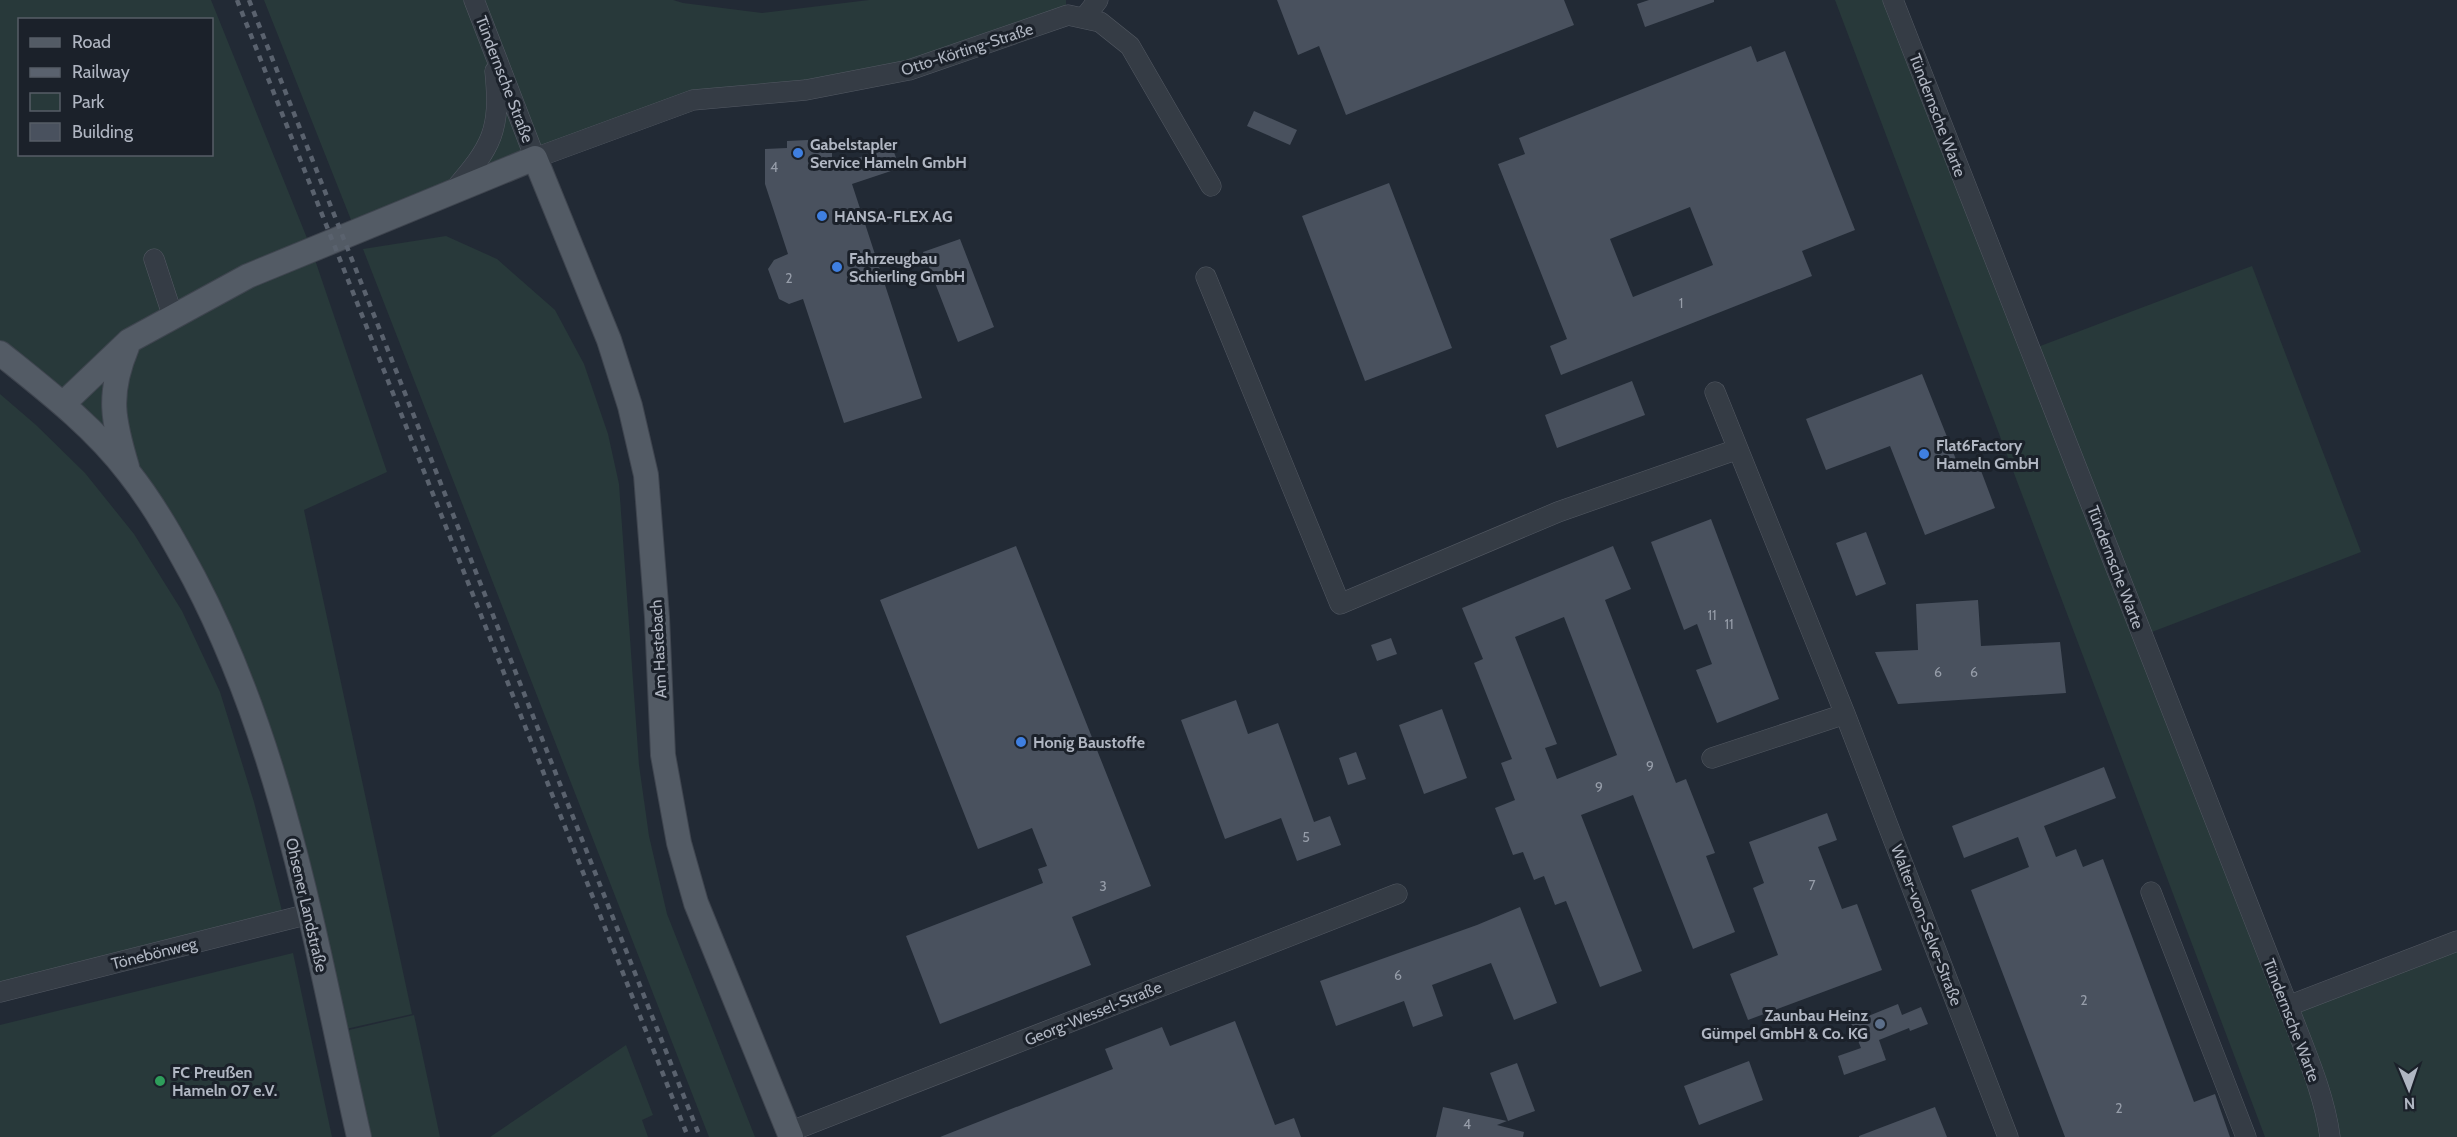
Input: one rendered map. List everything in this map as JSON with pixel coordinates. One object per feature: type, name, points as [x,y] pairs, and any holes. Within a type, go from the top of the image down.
[{"type":"main road","points":[[64,403],[129,341],[248,276],[535,158]]},
{"type":"main road","name":"Am Hastebach","points":[[535,158],[609,340],[630,406],[646,475],[657,617],[663,755],[684,863],[696,903],[790,1135]]},
{"type":"main road","points":[[129,341],[117,370],[113,398],[115,424],[129,472]]},
{"type":"main road","points":[[0,354],[64,403],[129,472]]},
{"type":"main road","name":"Ohsener Landstraße","points":[[129,472],[169,531],[207,604],[240,676],[263,739],[282,800],[359,1137]]},
{"type":"street","name":"Tündernsche Straße","points":[[474,0],[535,158]]},
{"type":"street","points":[[1084,18],[1098,0]]},
{"type":"street","name":"Tündernsche Warte","points":[[1893,0],[2288,1006],[2314,1077],[2327,1118],[2330,1137]]},
{"type":"street","name":"Otto-Körting-Straße","points":[[535,158],[693,100],[806,90],[909,70],[1068,15],[1100,22],[1130,46],[1211,186]]},
{"type":"street","points":[[454,190],[481,159],[494,133],[498,96],[492,47]]},
{"type":"street","points":[[154,259],[173,317]]},
{"type":"street","points":[[1206,278],[1340,604],[1558,512],[1738,449]]},
{"type":"street","name":"Walter-von-Selve-Straße","points":[[1715,392],[1845,714],[2008,1137]]},
{"type":"street","points":[[1713,758],[1845,714]]},
{"type":"street","points":[[2151,892],[2246,1137]]},
{"type":"street","name":"Georg-Wessel-Straße","points":[[790,1135],[1397,894]]},
{"type":"street","name":"Tönebönweg","points":[[0,992],[309,914]]},
{"type":"street","points":[[2288,1006],[2457,941]]},
{"type":"green space","points":[[0,0],[211,0],[311,248],[129,340],[64,401],[0,350]]},
{"type":"green space","points":[[264,0],[475,0],[533,157],[355,230]]},
{"type":"green space","points":[[476,0],[673,0],[762,13],[869,0],[1066,0],[1066,14],[909,69],[693,98],[536,155]]},
{"type":"green space","points":[[1835,0],[1891,0],[2286,1007],[2327,1137],[2265,1137]]},
{"type":"green space","points":[[446,236],[497,259],[555,310],[584,364],[608,434],[619,484],[639,765],[649,836],[667,914],[755,1137],[709,1137],[363,249]]},
{"type":"green space","points":[[312,251],[387,472],[304,510],[412,1014],[337,1031],[310,913],[208,603],[66,403],[130,343]]},
{"type":"green space","points":[[2252,266],[2361,552],[2144,635],[2035,348]]},
{"type":"green space","points":[[0,394],[36,425],[85,473],[134,534],[182,611],[220,692],[254,802],[282,911],[0,983]]},
{"type":"green space","points":[[2457,941],[2457,1137],[2341,1137],[2329,1132],[2288,1006]]},
{"type":"green space","name":"FC Preußen Hameln 07 e.V.","points":[[293,953],[332,1137],[0,1137],[0,1025]]},
{"type":"green space","points":[[414,1015],[440,1137],[359,1137],[336,1033]]},
{"type":"green space","points":[[626,1045],[653,1115],[642,1120],[648,1137],[490,1137]]},
{"type":"building","points":[[1277,0],[1564,0],[1574,25],[1346,115],[1319,46],[1298,55]]},
{"type":"building","points":[[1649,0],[1714,0],[1714,2],[1645,27],[1637,4]]},
{"type":"building","points":[[1751,46],[1757,62],[1785,51],[1855,230],[1802,251],[1812,276],[1561,375],[1550,346],[1567,339],[1498,164],[1525,154],[1519,138]],"holes":[[[1690,207],[1713,265],[1633,297],[1610,239]]]},
{"type":"building","points":[[1254,111],[1297,130],[1290,145],[1247,126]]},
{"type":"building","points":[[808,140],[809,150],[832,149],[832,162],[843,158],[845,162],[892,147],[900,168],[852,184],[922,398],[844,423],[803,299],[789,304],[779,299],[768,269],[774,260],[788,254],[765,184],[765,149],[787,148],[787,141]]},
{"type":"building","points":[[1389,183],[1452,348],[1365,381],[1302,216]]},
{"type":"building","points":[[960,239],[994,327],[958,342],[923,252]]},
{"type":"building","points":[[1922,374],[1959,467],[1977,460],[1995,508],[1925,535],[1890,446],[1826,470],[1806,419]]},
{"type":"building","points":[[1632,381],[1645,415],[1557,448],[1545,415]]},
{"type":"building","points":[[1711,519],[1779,699],[1717,723],[1696,670],[1712,664],[1697,624],[1684,630],[1651,542]]},
{"type":"building","points":[[1866,532],[1886,584],[1856,596],[1836,543]]},
{"type":"building","points":[[1016,546],[1151,886],[1072,917],[1091,965],[940,1024],[906,936],[1043,883],[1038,869],[1047,866],[1032,828],[978,849],[880,600]]},
{"type":"building","points":[[1613,546],[1631,589],[1605,600],[1676,783],[1686,779],[1715,853],[1706,856],[1735,932],[1693,949],[1633,795],[1581,815],[1642,971],[1600,987],[1566,901],[1555,905],[1544,876],[1534,880],[1523,852],[1513,855],[1495,808],[1515,800],[1501,763],[1512,759],[1474,663],[1483,659],[1462,608]],"holes":[[[1564,617],[1617,755],[1557,779],[1545,748],[1557,744],[1515,637]]]},
{"type":"building","points":[[1978,600],[1981,646],[2060,642],[2066,693],[1898,704],[1875,652],[1918,650],[1916,604]]},
{"type":"building","points":[[1391,638],[1397,654],[1377,661],[1371,645]]},
{"type":"building","points":[[1236,700],[1248,734],[1278,723],[1314,822],[1330,816],[1341,845],[1297,861],[1281,818],[1225,839],[1181,720]]},
{"type":"building","points":[[1442,709],[1467,778],[1424,794],[1399,725]]},
{"type":"building","points":[[1356,752],[1366,779],[1348,785],[1339,758]]},
{"type":"building","points":[[2104,767],[2116,798],[2044,826],[2056,857],[2076,849],[2083,867],[2103,859],[2194,1102],[2215,1094],[2230,1137],[2065,1137],[1971,890],[2029,867],[2018,837],[1964,858],[1952,826]]},
{"type":"building","points":[[1827,813],[1837,840],[1818,847],[1842,909],[1857,904],[1882,970],[1748,1020],[1730,974],[1778,955],[1753,888],[1764,883],[1749,842]]},
{"type":"building","points":[[1520,907],[1557,1003],[1514,1020],[1491,963],[1432,985],[1443,1016],[1413,1027],[1404,1001],[1336,1026],[1320,981],[1477,925]]},
{"type":"building","points":[[1898,1004],[1902,1015],[1921,1007],[1928,1024],[1910,1031],[1909,1028],[1879,1040],[1886,1060],[1844,1075],[1838,1056],[1861,1048],[1851,1023]]},
{"type":"building","points":[[1235,1021],[1275,1125],[1294,1118],[1301,1137],[940,1137],[1113,1069],[1105,1049],[1162,1027],[1170,1046]]},
{"type":"building","points":[[1749,1061],[1763,1100],[1699,1125],[1684,1086]]},
{"type":"building","points":[[1517,1063],[1535,1111],[1508,1121],[1490,1073]]},
{"type":"building","points":[[1443,1107],[1507,1121],[1497,1125],[1524,1132],[1523,1137],[1436,1137]]},
{"type":"building","points":[[1935,1107],[1947,1137],[1859,1137],[1859,1136]]},
{"type":"railway","points":[[237,0],[688,1137]]},
{"type":"railway","points":[[249,0],[700,1137]]},
{"type":"place","name":"Gabelstapler Service Hameln GmbH","points":[[798,153]]},
{"type":"place","name":"HANSA-FLEX AG","points":[[822,216]]},
{"type":"place","name":"Fahrzeugbau Schierling GmbH","points":[[837,267]]},
{"type":"place","name":"Flat6Factory Hameln GmbH","points":[[1924,454]]},
{"type":"place","name":"Honig Baustoffe","points":[[1021,742]]},
{"type":"place","name":"Zaunbau Heinz Gümpel GmbH & Co. KG","points":[[1880,1024]]},
{"type":"place","name":"FC Preußen Hameln 07 e.V.","points":[[160,1081]]}]
